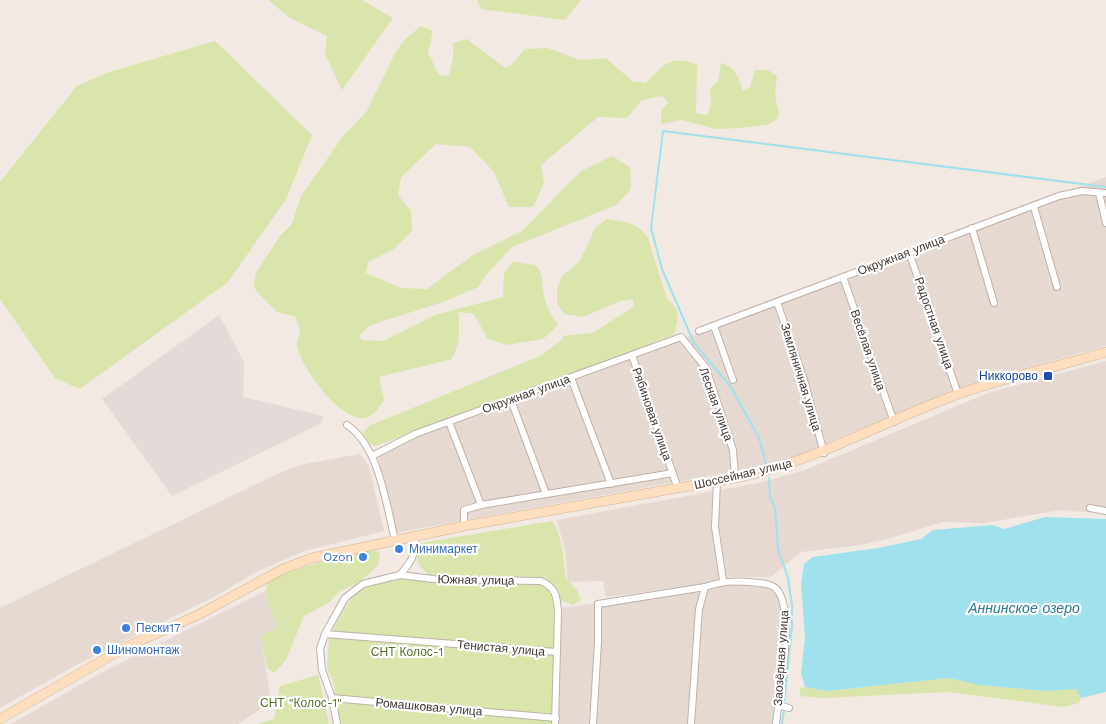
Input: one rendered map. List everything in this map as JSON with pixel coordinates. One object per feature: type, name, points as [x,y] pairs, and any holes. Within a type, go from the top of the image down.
[{"type":"main road","name":"Шоссейная улица","points":[[0,719],[126,648],[198,615],[283,569],[312,558],[464,526],[717,482],[784,467],[824,453],[958,394],[1106,352]]},
{"type":"street","name":"Окружная улица","points":[[699,331],[1072,192],[1102,193]]},
{"type":"street","points":[[1102,193],[1106,222]]},
{"type":"street","points":[[1034,207],[1057,287]]},
{"type":"street","points":[[972,228],[994,303]]},
{"type":"street","name":"Радостная улица","points":[[909,252],[958,394]]},
{"type":"street","name":"Весёлая улица","points":[[843,277],[894,422]]},
{"type":"street","name":"Земляничная улица","points":[[777,302],[804,380],[824,453]]},
{"type":"street","points":[[714,326],[733,380]]},
{"type":"street","name":"Окружная улица","points":[[372,456],[398,441],[681,337]]},
{"type":"street","name":"Лесная улица","points":[[681,337],[706,368],[733,450],[735,478]]},
{"type":"street","name":"Рябиновая улица","points":[[632,355],[678,489]]},
{"type":"street","points":[[571,378],[611,484]]},
{"type":"street","points":[[512,400],[546,494]]},
{"type":"street","points":[[449,422],[481,505]]},
{"type":"street","points":[[347,425],[362,438],[372,456],[395,540]]},
{"type":"street","points":[[464,526],[464,510],[481,505],[673,473]]},
{"type":"street","points":[[593,724],[598,642],[598,604],[705,587],[723,580],[715,527],[717,482]]},
{"type":"street","points":[[1090,508],[1106,511]]},
{"type":"street","points":[[337,724],[332,698],[322,670],[320,649],[325,634],[345,598],[357,588],[363,584],[400,575],[412,560],[416,545],[415,536]]},
{"type":"street","name":"Южная улица","points":[[400,575],[433,579],[541,581],[552,586],[557,595],[557,652]]},
{"type":"street","name":"Заозёрная улица","points":[[723,580],[770,585],[778,589],[785,604],[785,631],[776,724]]},
{"type":"street","points":[[691,724],[698,609],[705,587]]},
{"type":"street","name":"Тенистая улица","points":[[325,634],[557,652]]},
{"type":"street","points":[[556,721],[557,652]]},
{"type":"street","name":"Ромашковая улица","points":[[332,698],[556,721]]},
{"type":"street","points":[[779,705],[789,708]]},
{"type":"shaded area","points":[[1106,177],[1106,346],[1002,375],[936,398],[829,442],[816,450],[764,466],[395,533],[378,456],[403,442],[1004,220],[1046,199]]},
{"type":"shaded area","points":[[219,315],[244,362],[243,397],[323,416],[323,420],[322,423],[172,496],[102,399]]},
{"type":"shaded area","points":[[1106,361],[1106,514],[1061,510],[984,523],[942,522],[861,545],[801,552],[771,577],[727,577],[702,584],[606,597],[603,581],[568,582],[565,550],[557,520],[763,482],[805,470],[988,393]]},
{"type":"shaded area","points":[[360,454],[369,466],[384,531],[304,551],[254,573],[216,596],[78,664],[0,708],[0,608],[273,476],[300,465]]},
{"type":"shaded area","points":[[717,583],[766,585],[776,591],[783,603],[784,622],[772,724],[557,724],[559,642],[562,608],[709,587]]},
{"type":"shaded area","points":[[265,591],[278,627],[261,636],[271,702],[238,724],[11,724],[101,673]]},
{"type":"green space","points":[[268,0],[362,0],[393,18],[342,90],[325,54],[327,36],[290,18]]},
{"type":"green space","points":[[477,0],[581,0],[565,20],[481,9]]},
{"type":"green space","points":[[421,26],[433,31],[428,53],[439,75],[449,76],[453,59],[453,43],[467,39],[505,68],[511,65],[525,49],[548,48],[580,60],[606,58],[632,81],[646,83],[668,63],[674,61],[688,62],[697,65],[696,113],[708,115],[711,102],[710,89],[718,81],[721,63],[730,67],[736,73],[743,91],[750,87],[755,70],[768,70],[777,76],[775,96],[779,113],[776,120],[767,125],[740,128],[716,129],[682,120],[661,124],[661,111],[668,103],[663,96],[642,100],[627,118],[598,117],[541,165],[544,183],[533,207],[509,207],[494,172],[470,147],[436,144],[401,177],[398,195],[411,211],[412,231],[394,249],[368,262],[366,273],[401,288],[427,289],[473,255],[522,231],[581,171],[612,156],[630,167],[631,189],[616,205],[512,247],[486,275],[478,287],[446,301],[371,325],[359,335],[362,340],[383,341],[435,315],[503,297],[504,273],[513,262],[536,265],[539,269],[546,304],[558,325],[543,339],[506,345],[487,338],[474,314],[458,312],[459,336],[452,359],[379,377],[384,400],[373,414],[364,418],[354,417],[333,402],[314,379],[306,367],[297,346],[300,331],[295,316],[277,312],[256,291],[254,285],[256,273],[280,236],[292,224],[301,196],[344,135],[367,111],[393,57],[403,41]]},
{"type":"green space","points":[[215,41],[312,135],[286,199],[228,282],[80,389],[55,378],[0,299],[0,182],[77,86],[106,73]]},
{"type":"green space","points":[[607,219],[635,226],[648,238],[667,299],[677,311],[678,319],[674,334],[613,359],[375,446],[369,443],[363,432],[371,425],[540,356],[562,340],[563,336],[593,333],[633,307],[633,299],[620,301],[583,317],[565,314],[557,304],[557,288],[563,275],[580,261],[595,228]]},
{"type":"green space","name":"СНТ Колос-1","points":[[552,521],[560,541],[566,578],[577,590],[581,600],[573,605],[554,598],[552,724],[341,724],[333,681],[327,667],[329,639],[343,609],[358,591],[390,579],[437,581],[420,565],[417,555],[421,543]]},
{"type":"green space","points":[[373,549],[380,553],[378,565],[360,582],[340,591],[330,602],[304,616],[286,660],[274,673],[267,668],[261,635],[278,627],[267,596],[267,583],[270,578],[349,553]]},
{"type":"green space","name":"СНТ \"Колос-1\"","points":[[318,675],[329,724],[257,724],[274,719],[280,686]]},
{"type":"green space","points":[[949,678],[1012,688],[1076,689],[1081,698],[1079,703],[1064,707],[948,692],[823,698],[800,696],[800,688],[805,687],[828,691]]},
{"type":"water","name":"Аннинское озеро","points":[[1045,517],[1106,519],[1106,692],[1081,698],[1076,689],[1046,691],[979,685],[949,678],[828,691],[805,687],[801,673],[805,637],[801,584],[804,564],[813,557],[878,548],[921,539],[933,530],[993,525],[1004,529]]},
{"type":"waterway","points":[[766,464],[759,438],[731,387],[694,343],[662,269],[651,228],[663,131],[1106,187]]},
{"type":"waterway","points":[[769,478],[770,498],[775,507],[778,549],[788,578],[792,605],[792,626],[784,705]]},
{"type":"waterway","points":[[782,724],[784,710]]},
{"type":"place","name":"Никкорово","points":[[1048,376]]},
{"type":"place","name":"Минимаркет","points":[[399,549]]},
{"type":"place","name":"Ozon","points":[[363,557]]},
{"type":"place","name":"Пески17","points":[[126,628]]},
{"type":"place","name":"Шиномонтаж","points":[[97,650]]}]
